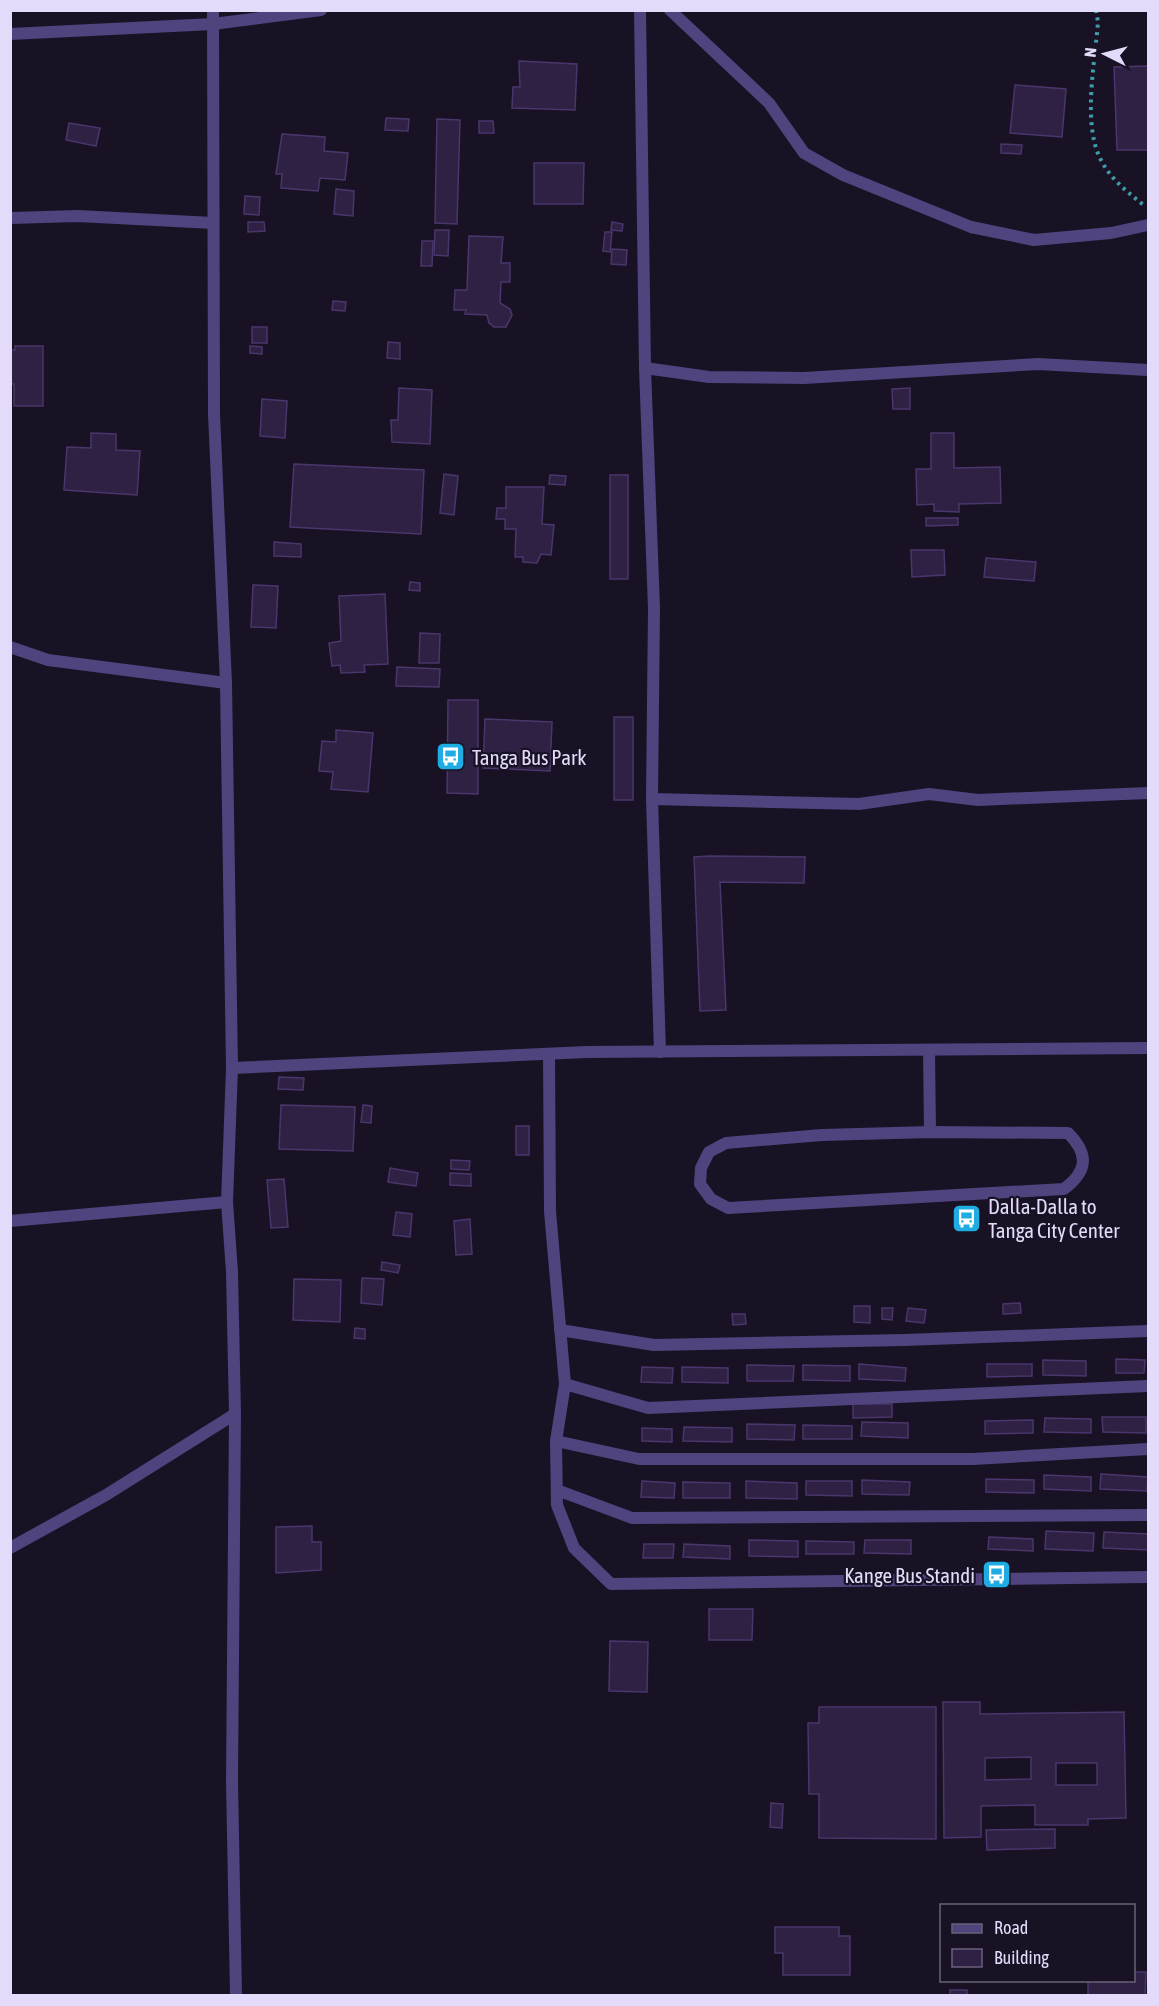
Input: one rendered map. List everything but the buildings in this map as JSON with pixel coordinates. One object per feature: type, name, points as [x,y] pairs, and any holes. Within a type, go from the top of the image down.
[{"type":"street","points":[[213,10],[214,414],[226,683],[232,1068],[227,1202],[232,1272],[236,1414],[232,1780],[236,1995]]},
{"type":"street","points":[[10,34],[213,24],[321,10]]},
{"type":"street","points":[[640,10],[645,368],[654,608],[652,799],[660,1052]]},
{"type":"street","points":[[670,10],[769,103],[804,153],[843,175],[971,227],[1034,240],[1110,233],[1149,225]]},
{"type":"street","points":[[10,218],[78,216],[213,223]]},
{"type":"street","points":[[645,368],[710,377],[804,378],[1038,364],[1149,370]]},
{"type":"street","points":[[10,647],[48,660],[226,683]]},
{"type":"street","points":[[652,799],[859,804],[929,794],[978,800],[1149,793]]},
{"type":"street","points":[[232,1068],[549,1054],[1149,1048]]},
{"type":"street","points":[[929,1050],[930,1132]]},
{"type":"street","points":[[549,1054],[550,1211],[564,1384],[556,1441],[557,1505],[574,1548],[611,1584],[1149,1577]]},
{"type":"street","points":[[930,1132],[1068,1133],[1081,1146],[1083,1164],[1078,1179],[1064,1189],[728,1208],[711,1199],[700,1184],[701,1168],[709,1152],[726,1143],[822,1135],[930,1132]]},
{"type":"street","points":[[10,1221],[227,1202]]},
{"type":"street","points":[[560,1330],[654,1345],[905,1340],[1149,1330]]},
{"type":"street","points":[[564,1384],[648,1408],[1149,1386]]},
{"type":"street","points":[[10,1548],[106,1495],[236,1414]]},
{"type":"street","points":[[556,1441],[639,1459],[973,1459],[1149,1449]]},
{"type":"street","points":[[557,1490],[632,1518],[1149,1515]]},
{"type":"path","points":[[1096,10],[1098,22],[1090,131],[1101,160],[1118,184],[1149,209]]},
{"type":"place","name":"Tanga Bus Park","points":[[451,757]]},
{"type":"place","name":"Dalla-Dalla to Tanga City Center","points":[[967,1218]]},
{"type":"place","name":"Kange Bus Standi","points":[[996,1575]]}]
